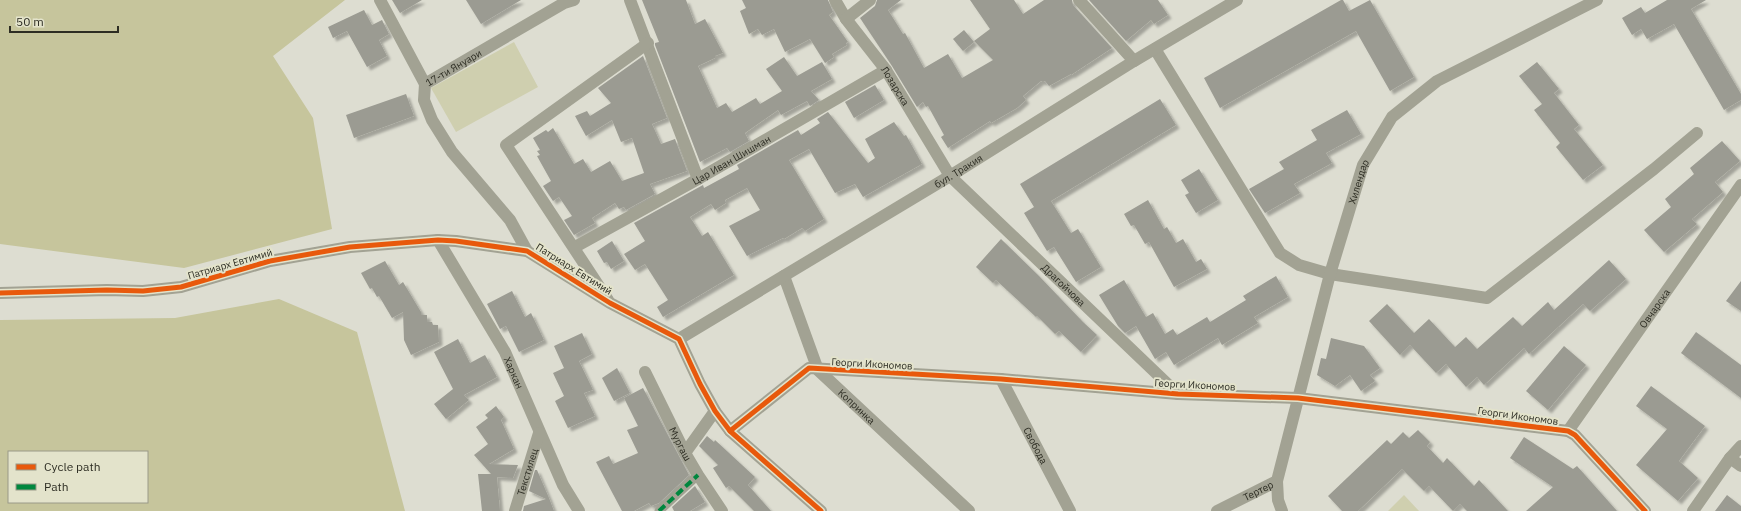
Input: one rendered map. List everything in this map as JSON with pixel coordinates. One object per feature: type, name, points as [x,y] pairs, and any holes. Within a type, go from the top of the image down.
[{"type":"street","points":[[380,0],[425,84]]},
{"type":"street","name":"17-ти Януари","points":[[527,251],[510,220],[452,152],[432,120],[424,100],[425,84],[564,3],[574,0]]},
{"type":"street","points":[[630,0],[648,43],[698,179]]},
{"type":"street","name":"Лозарска","points":[[835,0],[846,19],[886,70],[950,176]]},
{"type":"street","points":[[846,19],[870,0]]},
{"type":"street","points":[[1079,0],[1134,61]]},
{"type":"street","name":"бул. Тракия","points":[[679,339],[950,176],[1134,61],[1237,0]]},
{"type":"street","name":"Хилендар","points":[[1277,481],[1330,274],[1363,165],[1392,117],[1437,81],[1597,0]]},
{"type":"street","points":[[610,303],[575,247],[506,144],[648,43]]},
{"type":"street","points":[[1155,49],[1280,252],[1299,265],[1330,274],[1487,298],[1654,169],[1697,133]]},
{"type":"street","name":"Цар Иван Шишман","points":[[575,247],[698,179],[886,70]]},
{"type":"street","name":"Драгойчова","points":[[950,176],[1178,394]]},
{"type":"street","name":"Овчарска","points":[[1568,431],[1741,185]]},
{"type":"street","name":"Патриарх Евтимий","points":[[0,293],[107,290],[142,291],[181,287],[270,261],[350,247],[438,240],[527,251],[610,303],[679,339]]},
{"type":"street","name":"Харкан","points":[[438,240],[505,352],[539,433],[563,485],[578,511]]},
{"type":"street","name":"Копринка","points":[[784,276],[818,370],[969,511]]},
{"type":"street","points":[[679,339],[700,384],[715,411],[730,431],[821,511]]},
{"type":"street","name":"Георги Икономов","points":[[730,431],[809,368],[818,370],[1001,380],[1178,394],[1298,398],[1568,431],[1575,435],[1645,511]]},
{"type":"street","name":"Мургаш","points":[[644,372],[685,453],[722,511]]},
{"type":"street","name":"Свобода","points":[[1001,380],[1070,511]]},
{"type":"street","points":[[685,453],[715,411]]},
{"type":"street","name":"Текстилец","points":[[515,511],[539,433]]},
{"type":"street","points":[[1693,511],[1730,458],[1741,446]]},
{"type":"street","points":[[1730,458],[1741,466]]},
{"type":"street","points":[[659,511],[698,475]]},
{"type":"street","points":[[1277,481],[1278,500],[1282,511]]},
{"type":"street","name":"Тертер","points":[[1218,511],[1277,481]]},
{"type":"green space","points":[[0,0],[345,0],[273,56],[313,118],[332,229],[184,268],[0,244]]},
{"type":"green space","points":[[514,42],[538,87],[456,132],[431,88]]},
{"type":"green space","points":[[279,299],[357,332],[405,511],[0,511],[0,320],[175,318]]},
{"type":"green space","points":[[1404,495],[1419,511],[1388,511]]},
{"type":"building","points":[[392,0],[422,0],[400,13]]},
{"type":"building","points":[[466,0],[521,0],[481,24]]},
{"type":"building","points":[[642,0],[686,0],[695,24],[705,19],[723,53],[698,66],[717,108],[726,103],[732,112],[756,98],[760,104],[782,91],[766,69],[784,57],[797,76],[822,62],[832,79],[811,91],[819,100],[810,106],[807,101],[781,115],[778,110],[745,133],[749,141],[730,152],[727,148],[700,162],[655,45],[655,43],[659,42]]},
{"type":"building","points":[[742,0],[828,0],[833,12],[829,15],[848,42],[846,43],[847,45],[832,54],[834,57],[825,63],[810,39],[785,52],[774,29],[762,35],[758,29],[749,34],[740,11],[746,8]]},
{"type":"building","points":[[877,0],[901,0],[888,10],[903,34],[905,33],[924,68],[948,54],[962,78],[993,60],[974,41],[990,29],[970,0],[1014,0],[1023,14],[1044,0],[1072,0],[1073,5],[1112,48],[1071,75],[1049,86],[1045,81],[1041,81],[1023,96],[1026,100],[1017,108],[991,123],[990,121],[948,148],[941,137],[944,135],[928,106],[926,107],[923,102],[917,107],[860,18],[875,6]]},
{"type":"building","points":[[1089,0],[1158,0],[1168,15],[1154,24],[1151,20],[1126,41]]},
{"type":"building","points":[[1343,0],[1349,11],[1370,0],[1414,77],[1390,91],[1356,31],[1220,108],[1204,78]]},
{"type":"building","points":[[1667,0],[1706,0],[1691,9],[1741,94],[1741,100],[1724,110],[1674,24],[1647,39],[1641,29],[1632,35],[1622,18],[1641,7],[1645,13]]},
{"type":"building","points":[[364,10],[372,25],[382,20],[389,34],[379,40],[387,56],[367,67],[347,31],[333,38],[328,27]]},
{"type":"building","points":[[964,30],[974,42],[963,51],[953,39]]},
{"type":"building","points":[[643,56],[667,118],[652,124],[661,144],[675,139],[687,171],[650,184],[655,194],[626,210],[624,207],[619,209],[615,203],[592,218],[595,223],[574,235],[564,220],[572,216],[559,197],[553,201],[543,186],[551,181],[537,156],[540,155],[537,151],[540,150],[533,138],[546,130],[548,132],[553,128],[574,164],[583,159],[591,172],[610,161],[622,181],[644,173],[632,138],[621,142],[612,120],[586,136],[575,116],[587,111],[590,116],[611,103],[598,88]]},
{"type":"building","points":[[1537,62],[1559,89],[1554,93],[1579,125],[1574,129],[1603,165],[1583,180],[1556,147],[1560,143],[1534,110],[1542,104],[1519,76]]},
{"type":"building","points":[[875,85],[884,100],[854,118],[845,102]]},
{"type":"building","points":[[406,94],[414,116],[354,138],[346,115]]},
{"type":"building","points":[[1160,99],[1176,125],[1051,201],[1071,233],[1078,229],[1101,267],[1076,282],[1054,247],[1047,251],[1024,213],[1034,207],[1020,184]]},
{"type":"building","points":[[1347,110],[1361,134],[1326,153],[1332,163],[1294,184],[1300,193],[1265,213],[1249,189],[1284,169],[1279,162],[1317,140],[1311,130]]},
{"type":"building","points":[[828,112],[868,163],[875,158],[865,139],[894,122],[904,136],[906,135],[922,164],[863,197],[855,184],[835,193],[809,149],[789,160],[824,219],[805,231],[802,228],[784,239],[783,238],[747,256],[729,226],[760,210],[747,188],[725,200],[726,203],[715,210],[711,204],[690,217],[702,236],[708,232],[734,275],[663,317],[657,307],[668,300],[645,264],[635,270],[624,254],[645,241],[634,223],[703,185],[704,188],[739,169],[737,165],[798,130],[801,135],[820,123],[817,119]]},
{"type":"building","points":[[1722,141],[1740,161],[1715,182],[1723,192],[1692,219],[1697,224],[1664,252],[1644,230],[1671,207],[1665,199],[1694,174],[1690,168]]},
{"type":"building","points":[[1199,169],[1218,200],[1196,213],[1185,195],[1189,193],[1181,180]]},
{"type":"building","points":[[1148,200],[1164,229],[1167,227],[1176,243],[1183,239],[1196,262],[1201,259],[1207,269],[1174,287],[1149,242],[1145,244],[1134,225],[1131,226],[1124,214]]},
{"type":"building","points":[[1001,239],[1097,335],[1081,352],[1059,331],[1055,334],[996,280],[993,283],[976,267]]},
{"type":"building","points":[[612,241],[624,261],[611,269],[607,262],[604,263],[597,251]]},
{"type":"building","points":[[1609,260],[1626,279],[1590,311],[1583,304],[1529,354],[1524,348],[1484,385],[1477,377],[1466,387],[1446,364],[1436,373],[1410,345],[1400,355],[1369,321],[1387,304],[1414,333],[1429,319],[1455,347],[1466,337],[1477,349],[1513,317],[1522,326],[1548,302],[1554,310]]},
{"type":"building","points":[[385,261],[399,285],[403,282],[421,312],[421,315],[427,315],[427,322],[432,322],[433,325],[438,325],[439,342],[411,355],[404,340],[403,312],[392,318],[379,296],[377,297],[372,288],[370,289],[361,273]]},
{"type":"building","points":[[1276,276],[1288,297],[1254,317],[1258,323],[1222,345],[1218,338],[1174,365],[1166,352],[1155,359],[1136,326],[1125,333],[1118,326],[1099,295],[1124,280],[1146,317],[1153,313],[1165,334],[1173,329],[1177,335],[1207,317],[1210,322],[1246,300],[1243,296]]},
{"type":"building","points":[[1741,281],[1741,311],[1726,301]]},
{"type":"building","points":[[512,291],[525,317],[531,313],[544,340],[519,352],[506,326],[500,329],[487,304]]},
{"type":"building","points":[[1696,332],[1741,365],[1741,398],[1681,353]]},
{"type":"building","points":[[582,333],[592,354],[579,361],[593,390],[584,393],[595,416],[568,428],[555,401],[564,396],[553,373],[564,368],[554,346]]},
{"type":"building","points":[[1331,338],[1364,346],[1380,368],[1370,375],[1375,381],[1361,391],[1350,375],[1335,386],[1317,375],[1321,358],[1326,359]]},
{"type":"building","points":[[458,339],[470,363],[485,355],[497,377],[464,395],[469,400],[446,419],[434,404],[453,389],[434,352]]},
{"type":"building","points":[[1564,346],[1586,365],[1548,410],[1526,391]]},
{"type":"building","points":[[617,368],[630,393],[614,401],[602,378]]},
{"type":"building","points":[[1651,386],[1705,426],[1679,461],[1698,478],[1678,501],[1636,465],[1667,429],[1636,406]]},
{"type":"building","points":[[643,388],[689,475],[659,503],[651,506],[649,503],[634,511],[622,511],[596,462],[609,456],[613,464],[638,453],[627,430],[638,426],[624,398]]},
{"type":"building","points":[[496,406],[504,417],[501,420],[514,449],[489,464],[518,465],[513,478],[497,477],[500,511],[482,511],[478,474],[491,474],[474,455],[488,444],[476,427],[488,418],[485,415]]},
{"type":"building","points":[[1418,430],[1430,442],[1427,446],[1443,463],[1447,458],[1474,486],[1479,480],[1508,511],[1467,511],[1460,504],[1453,511],[1429,486],[1424,491],[1402,469],[1358,511],[1342,511],[1328,496],[1387,440],[1391,444],[1403,432],[1409,438]]},
{"type":"building","points":[[707,436],[714,442],[715,440],[755,477],[748,485],[771,511],[754,511],[729,486],[726,488],[713,468],[718,465],[699,446]]},
{"type":"building","points":[[1524,437],[1573,469],[1577,466],[1617,511],[1526,511],[1553,487],[1510,458]]},
{"type":"building","points":[[535,470],[537,470],[554,511],[523,511],[524,506],[546,499],[529,491]]},
{"type":"building","points":[[695,486],[705,502],[690,511],[674,511],[672,507]]},
{"type":"building","points":[[1727,495],[1741,506],[1741,511],[1715,511]]},
{"type":"marked path","points":[[659,511],[698,475]]},
{"type":"cycle path","points":[[0,293],[107,290],[143,291],[181,287],[270,261],[350,247],[438,240],[456,241],[527,251],[610,303],[679,339],[700,384],[715,411],[730,431],[821,511]]},
{"type":"cycle path","points":[[730,431],[809,368],[1001,379],[1178,394],[1298,398],[1568,431],[1575,435],[1645,511]]}]
